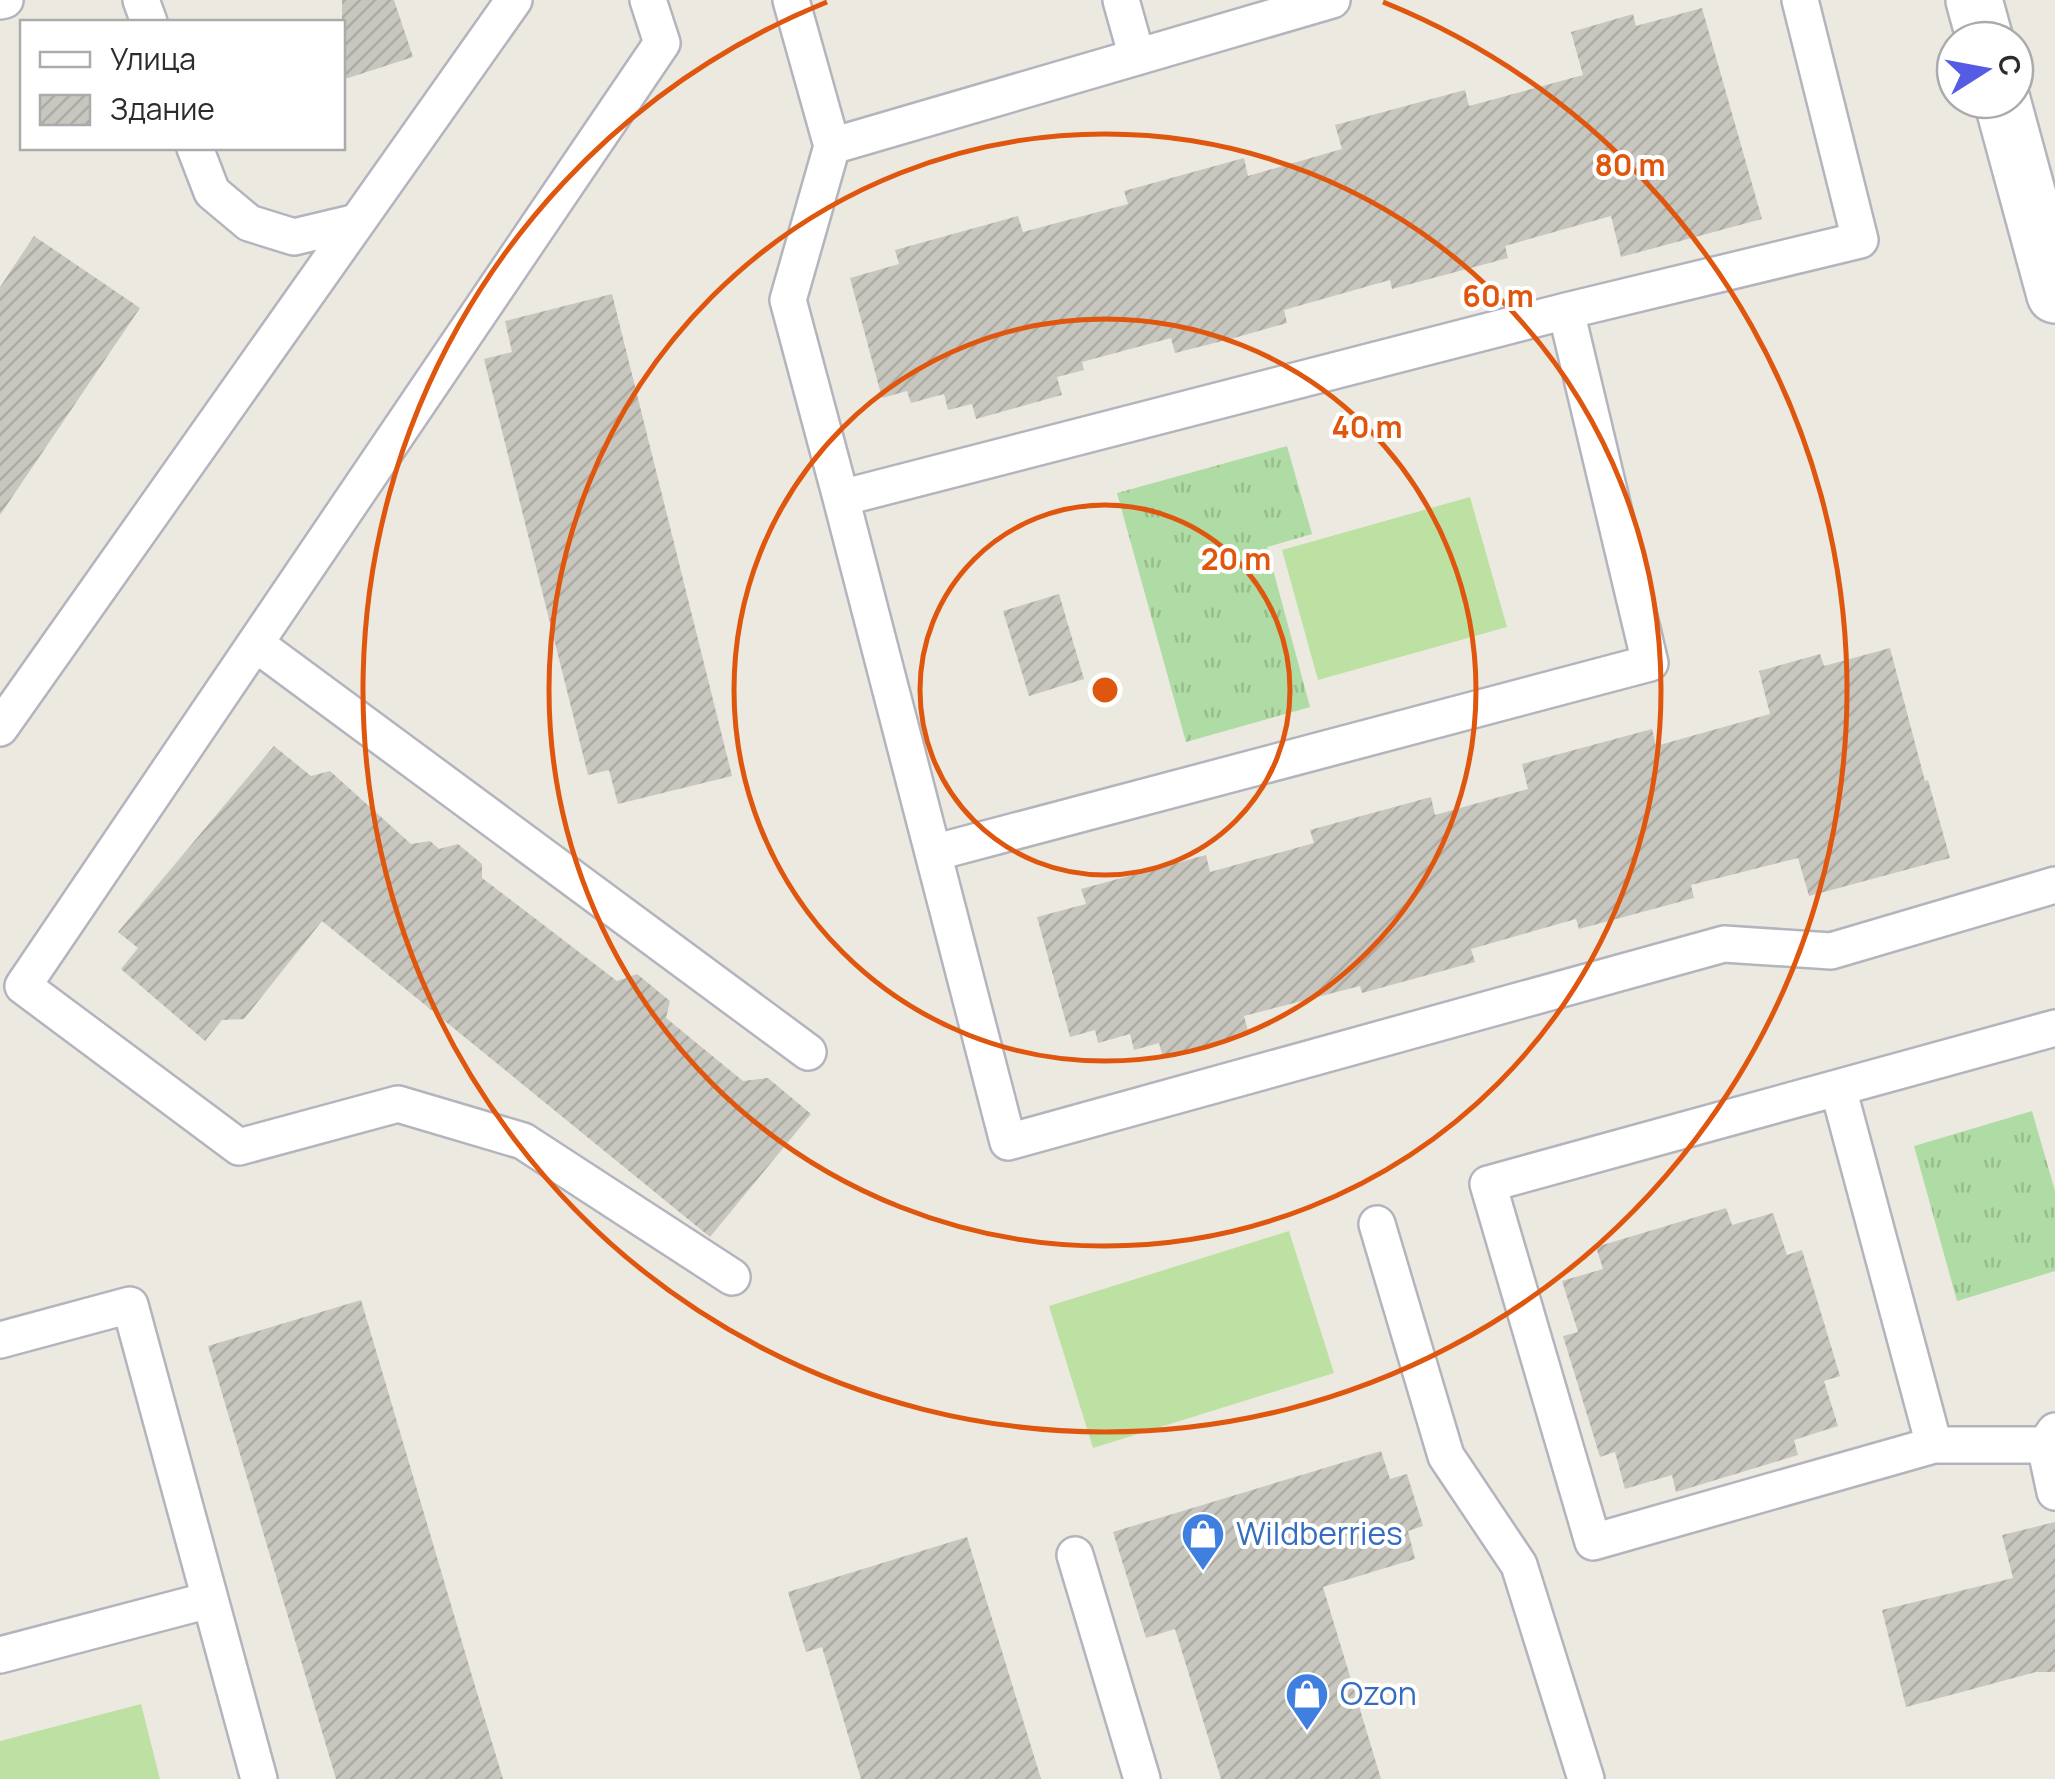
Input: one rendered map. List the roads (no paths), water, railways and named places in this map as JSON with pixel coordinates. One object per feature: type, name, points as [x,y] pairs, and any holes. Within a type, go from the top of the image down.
[{"type":"main road","points":[[2007,120],[2055,295]]},
{"type":"lane","points":[[0,728],[514,0]]},
{"type":"lane","points":[[648,0],[662,43],[24,986],[239,1147],[398,1104],[524,1141],[732,1277]]},
{"type":"lane","points":[[791,0],[832,146],[788,300],[1008,1142],[1724,944],[1831,951],[2055,885]]},
{"type":"lane","points":[[1120,0],[1137,57]]},
{"type":"lane","points":[[832,146],[1332,0]]},
{"type":"lane","points":[[841,498],[1566,311],[1860,240],[1800,0]]},
{"type":"lane","points":[[196,150],[212,192],[250,223],[294,238],[358,222]]},
{"type":"lane","points":[[933,854],[1650,663],[1566,311]]},
{"type":"lane","points":[[256,644],[808,1052]]},
{"type":"lane","points":[[2055,1028],[1488,1184],[1593,1542],[1934,1445],[2050,1438],[2055,1492]]},
{"type":"lane","points":[[1838,1088],[1934,1445]]},
{"type":"lane","points":[[1377,1224],[1446,1456],[1519,1565],[1586,1779]]},
{"type":"lane","points":[[0,1340],[130,1305],[259,1779]]},
{"type":"lane","points":[[1075,1555],[1142,1779]]},
{"type":"lane","points":[[0,1654],[209,1600]]},
{"type":"place","name":"Wildberries","points":[[1203,1572]]},
{"type":"place","name":"Ozon","points":[[1307,1732]]}]
